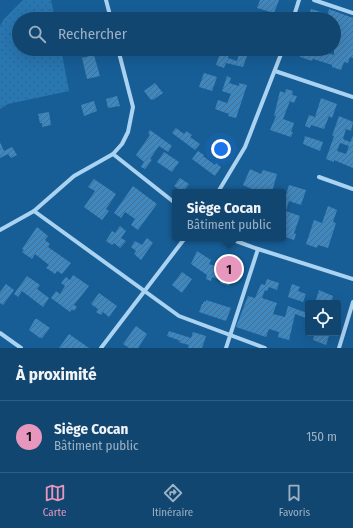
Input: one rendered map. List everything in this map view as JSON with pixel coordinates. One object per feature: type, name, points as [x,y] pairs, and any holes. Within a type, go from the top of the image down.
[{"type":"street","points":[[106,0],[109,12]]},
{"type":"street","points":[[295,12],[299,0]]},
{"type":"street","points":[[314,0],[353,13]]},
{"type":"street","points":[[0,230],[34,211],[74,176],[112,154],[122,144],[128,132],[133,107],[120,56]]},
{"type":"street","points":[[220,189],[245,147],[280,56]]},
{"type":"street","points":[[275,71],[353,96]]},
{"type":"street","points":[[112,154],[172,201]]},
{"type":"street","points":[[319,177],[353,189]]},
{"type":"street","points":[[34,211],[179,316],[265,348]]},
{"type":"street","points":[[101,348],[183,241]]},
{"type":"street","points":[[236,241],[353,279]]},
{"type":"street","points":[[226,348],[258,249]]},
{"type":"street","points":[[339,348],[353,302]]},
{"type":"street","points":[[0,333],[21,348]]},
{"type":"shaded area","points":[[23,0],[51,0],[54,12],[12,12],[12,56],[62,56],[69,91],[8,104],[0,109],[0,26],[4,19]]},
{"type":"building","points":[[260,0],[279,0],[274,12],[257,8]]},
{"type":"building","points":[[311,9],[321,12],[310,12]]},
{"type":"building","points":[[329,9],[337,12],[328,12]]},
{"type":"building","points":[[341,14],[353,18],[353,58],[350,57],[348,63],[344,62],[341,70],[332,67],[332,65],[329,64],[300,57],[341,56]]},
{"type":"building","points":[[94,56],[100,76],[87,79],[82,58]]},
{"type":"building","points":[[219,56],[228,56],[228,58],[237,61],[238,56],[247,56],[243,67],[226,63],[224,68],[216,65]]},
{"type":"building","points":[[204,73],[217,77],[212,91],[199,87]]},
{"type":"building","points":[[227,76],[231,78],[229,83],[239,86],[239,83],[247,85],[236,118],[228,116],[229,114],[215,109],[218,100],[227,103],[231,94],[222,91]]},
{"type":"building","points":[[155,83],[163,93],[151,100],[144,91]]},
{"type":"building","points":[[286,89],[293,91],[292,95],[297,96],[294,103],[290,101],[283,119],[294,123],[291,137],[270,130],[276,116],[274,116],[280,91],[285,93]]},
{"type":"building","points":[[117,96],[120,106],[108,108],[106,99]]},
{"type":"building","points":[[321,98],[337,104],[332,118],[329,116],[324,129],[311,125],[310,128],[305,126],[309,115],[315,117]]},
{"type":"building","points":[[94,101],[97,111],[84,116],[81,105]]},
{"type":"building","points":[[49,112],[51,125],[42,127],[38,114]]},
{"type":"building","points":[[339,116],[353,122],[351,131],[346,129],[343,139],[350,142],[353,136],[353,168],[334,160],[334,162],[326,159],[334,136],[332,136]],"holes":[[[340,143],[349,146],[346,154],[337,151]]]},
{"type":"building","points":[[176,128],[184,134],[186,131],[192,135],[190,137],[200,144],[195,150],[172,133]]},
{"type":"building","points":[[150,130],[172,146],[168,152],[159,146],[150,159],[152,160],[145,169],[141,167],[144,162],[136,155],[150,135],[148,133]]},
{"type":"building","points":[[305,136],[323,142],[320,151],[303,144]]},
{"type":"building","points":[[0,142],[4,151],[12,147],[17,155],[11,158],[8,154],[0,158]]},
{"type":"building","points":[[198,151],[215,165],[216,163],[221,167],[215,176],[192,159]]},
{"type":"building","points":[[164,152],[179,162],[172,172],[157,162]]},
{"type":"building","points":[[250,169],[261,174],[263,170],[277,174],[273,189],[252,189],[243,185]]},
{"type":"building","points":[[180,178],[189,184],[185,189],[178,189],[174,186]]},
{"type":"building","points":[[94,179],[116,194],[106,209],[109,211],[102,220],[84,207],[95,191],[88,187]]},
{"type":"building","points":[[289,185],[306,190],[301,205],[289,201],[286,211],[286,194]]},
{"type":"building","points":[[133,186],[157,204],[138,230],[131,225],[135,219],[125,212],[121,218],[114,213]]},
{"type":"building","points":[[328,206],[337,210],[333,222],[336,223],[328,248],[318,245],[317,248],[306,244],[314,220],[322,223]]},
{"type":"building","points":[[286,211],[300,216],[294,233],[296,234],[294,240],[286,237]]},
{"type":"building","points":[[120,226],[126,231],[121,238],[126,241],[120,248],[114,243],[112,245],[106,241],[112,231],[115,233]]},
{"type":"building","points":[[37,227],[48,236],[45,240],[50,244],[48,247],[71,263],[62,274],[57,271],[55,274],[46,268],[49,265],[35,254],[32,259],[22,252],[24,250],[22,249]]},
{"type":"building","points":[[147,238],[153,243],[141,260],[134,254],[136,251],[131,247],[135,241],[142,245]]},
{"type":"building","points":[[197,251],[211,260],[209,264],[221,268],[223,259],[239,265],[235,277],[232,276],[229,286],[220,283],[221,280],[212,277],[211,281],[206,279],[207,275],[191,264]]},
{"type":"building","points":[[182,272],[192,279],[182,293],[172,285]]},
{"type":"building","points":[[73,275],[89,286],[74,305],[77,307],[74,311],[72,309],[70,312],[51,298],[56,291],[60,294],[65,286],[61,283],[66,277],[70,280]]},
{"type":"building","points":[[27,276],[40,285],[37,289],[49,298],[43,307],[22,291],[18,297],[14,294]]},
{"type":"building","points":[[267,279],[279,283],[277,290],[269,287],[267,291],[265,290],[262,298],[277,303],[273,314],[285,317],[288,306],[305,312],[305,318],[295,314],[289,340],[278,337],[279,332],[269,329],[266,337],[236,327],[248,296],[255,298],[261,284],[265,285]]},
{"type":"building","points":[[6,284],[14,290],[3,305],[0,303],[0,292]]},
{"type":"building","points":[[292,284],[300,287],[298,291],[306,294],[303,302],[288,297]]},
{"type":"building","points":[[319,290],[333,296],[332,300],[316,300]]},
{"type":"building","points":[[99,293],[117,306],[109,317],[103,312],[101,315],[96,312],[98,309],[91,304]]},
{"type":"building","points":[[206,300],[231,308],[226,321],[199,312],[202,304],[204,301],[206,302]]},
{"type":"building","points":[[35,319],[50,328],[42,338],[29,330]]},
{"type":"building","points":[[136,326],[147,334],[138,348],[129,348],[123,344]]},
{"type":"building","points":[[169,331],[191,338],[193,332],[206,336],[202,348],[188,348],[189,345],[178,342],[181,341],[167,336]]},
{"type":"building","points":[[69,334],[89,348],[59,348]]},
{"type":"building","points":[[314,336],[329,336],[326,345],[313,340]]},
{"type":"place","name":"Siège Cocan","points":[[229,269]]}]
